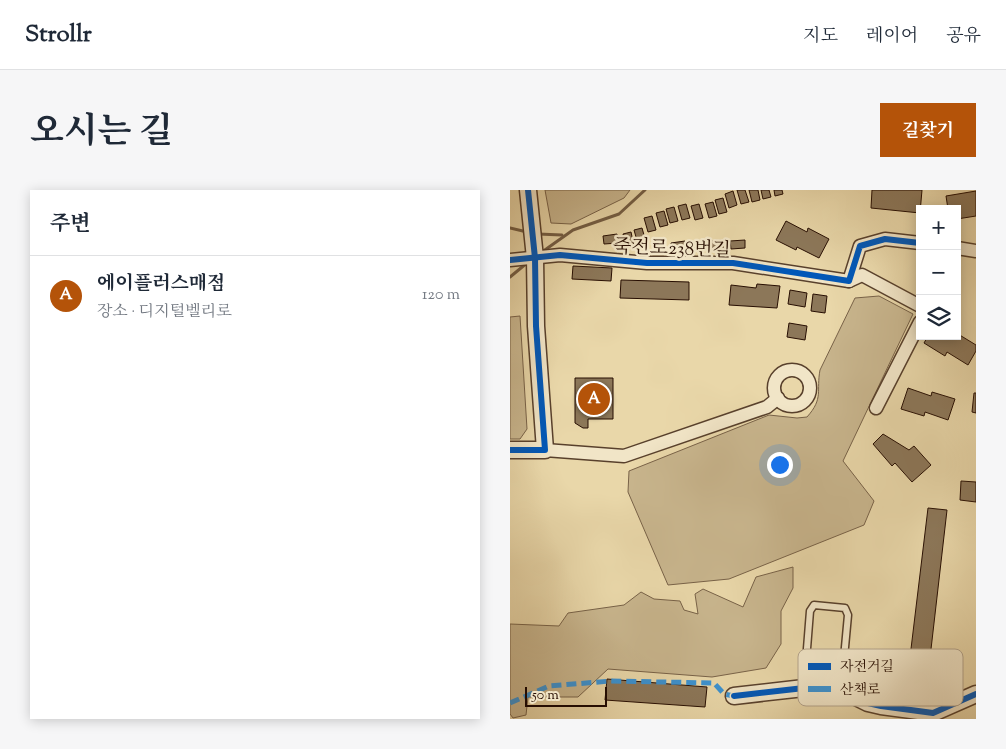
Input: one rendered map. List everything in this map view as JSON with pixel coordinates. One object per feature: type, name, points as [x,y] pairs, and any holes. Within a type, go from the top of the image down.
[{"type":"street","points":[[528,190],[528,258],[536,326],[545,450]]},
{"type":"street","points":[[849,281],[860,246],[885,239],[916,243]]},
{"type":"street","points":[[961,249],[976,251]]},
{"type":"street","name":"죽전로238번길","points":[[528,258],[560,256],[647,263],[733,263],[849,281],[862,275],[916,304]]},
{"type":"street","points":[[876,408],[916,330]]},
{"type":"street","points":[[510,450],[545,450],[624,456],[767,407],[778,398]]},
{"type":"street","points":[[734,696],[798,689]]},
{"type":"street","points":[[963,700],[976,694]]},
{"type":"street","points":[[881,706],[933,713],[949,706]]},
{"type":"lane","points":[[807,649],[810,611],[814,605],[845,608],[848,615],[844,649]]},
{"type":"shaded area","points":[[545,190],[630,190],[624,198],[571,224],[551,223]]},
{"type":"shaded area","points":[[879,296],[913,314],[843,461],[874,501],[864,525],[729,579],[668,585],[628,492],[629,471],[769,415],[797,418],[807,417],[818,399],[820,370],[855,298]]},
{"type":"shaded area","points":[[520,316],[527,429],[520,439],[510,439],[510,317]]},
{"type":"shaded area","points":[[793,567],[793,588],[781,611],[781,644],[766,668],[712,677],[608,669],[578,697],[528,697],[526,715],[513,718],[510,714],[510,624],[559,626],[568,613],[624,605],[641,592],[654,599],[680,601],[684,610],[698,614],[695,594],[703,589],[743,607],[756,577]]},
{"type":"building","points":[[737,190],[745,190],[749,202],[741,204]]},
{"type":"building","points":[[749,190],[758,190],[760,200],[752,202]]},
{"type":"building","points":[[761,190],[769,190],[771,197],[763,199]]},
{"type":"building","points":[[774,190],[782,190],[783,194],[775,196]]},
{"type":"building","points":[[872,190],[922,190],[921,205],[916,205],[916,213],[871,208]]},
{"type":"building","points":[[733,191],[737,205],[729,208],[725,194]]},
{"type":"building","points":[[976,191],[976,216],[961,218],[961,205],[947,205],[946,196]]},
{"type":"building","points":[[723,198],[727,212],[719,214],[715,200]]},
{"type":"building","points":[[713,202],[717,216],[709,218],[705,204]]},
{"type":"building","points":[[686,204],[690,218],[682,220],[678,206]]},
{"type":"building","points":[[699,204],[703,218],[695,220],[691,206]]},
{"type":"building","points":[[674,207],[678,221],[670,223],[666,209]]},
{"type":"building","points":[[664,211],[668,225],[660,227],[656,213]]},
{"type":"building","points":[[652,216],[656,230],[648,232],[644,218]]},
{"type":"building","points":[[786,221],[807,232],[808,228],[829,239],[819,258],[797,247],[796,250],[776,240]]},
{"type":"building","points":[[642,228],[646,242],[638,244],[634,230]]},
{"type":"building","points":[[631,232],[634,246],[626,248],[623,234]]},
{"type":"building","points":[[617,234],[618,243],[604,244],[603,236]]},
{"type":"building","points":[[726,240],[727,248],[712,250],[711,241]]},
{"type":"building","points":[[745,240],[745,248],[731,249],[730,241]]},
{"type":"building","points":[[685,241],[686,250],[672,251],[671,243]]},
{"type":"building","points":[[704,241],[706,249],[691,251],[690,242]]},
{"type":"building","points":[[573,266],[612,268],[611,281],[572,279]]},
{"type":"building","points":[[621,280],[689,282],[689,300],[620,298]]},
{"type":"building","points":[[757,284],[780,286],[777,308],[729,305],[731,285],[756,288]]},
{"type":"building","points":[[790,290],[807,293],[805,307],[788,304]]},
{"type":"building","points":[[813,294],[827,296],[825,313],[811,311]]},
{"type":"building","points":[[789,323],[807,326],[805,340],[787,337]]},
{"type":"building","points":[[961,336],[976,345],[976,351],[968,365],[947,352],[945,356],[924,343],[926,340],[961,340]]},
{"type":"building","points":[[575,378],[613,378],[613,419],[588,419],[588,428],[583,428],[575,423]]},
{"type":"building","points":[[908,388],[931,396],[932,392],[955,399],[948,420],[925,412],[924,416],[901,409]]},
{"type":"building","points":[[974,393],[976,393],[976,413],[972,412]]},
{"type":"building","points":[[883,434],[909,450],[914,446],[931,465],[912,482],[895,463],[892,466],[873,444]]},
{"type":"building","points":[[961,481],[976,482],[976,502],[960,500]]},
{"type":"building","points":[[928,508],[947,510],[931,649],[911,649]]},
{"type":"building","points":[[607,679],[707,687],[705,707],[605,700]]},
{"type":"waterway","points":[[542,252],[573,230],[619,214],[645,190]]},
{"type":"waterway","points":[[510,228],[527,232]]},
{"type":"waterway","points":[[538,234],[562,235]]},
{"type":"waterway","points":[[510,277],[527,263]]},
{"type":"marked path","points":[[510,703],[549,686],[611,681],[714,683],[724,694],[734,696]]},
{"type":"cycle path","points":[[510,450],[545,450],[536,326],[535,258],[528,190]]},
{"type":"cycle path","points":[[510,260],[560,255],[647,263],[733,263],[849,281],[860,246],[885,239],[916,243]]},
{"type":"cycle path","points":[[734,696],[798,689]]},
{"type":"cycle path","points":[[963,700],[976,694]]},
{"type":"cycle path","points":[[881,706],[933,713],[949,706]]},
{"type":"place","name":"에이플러스매점","points":[[594,399]]}]
